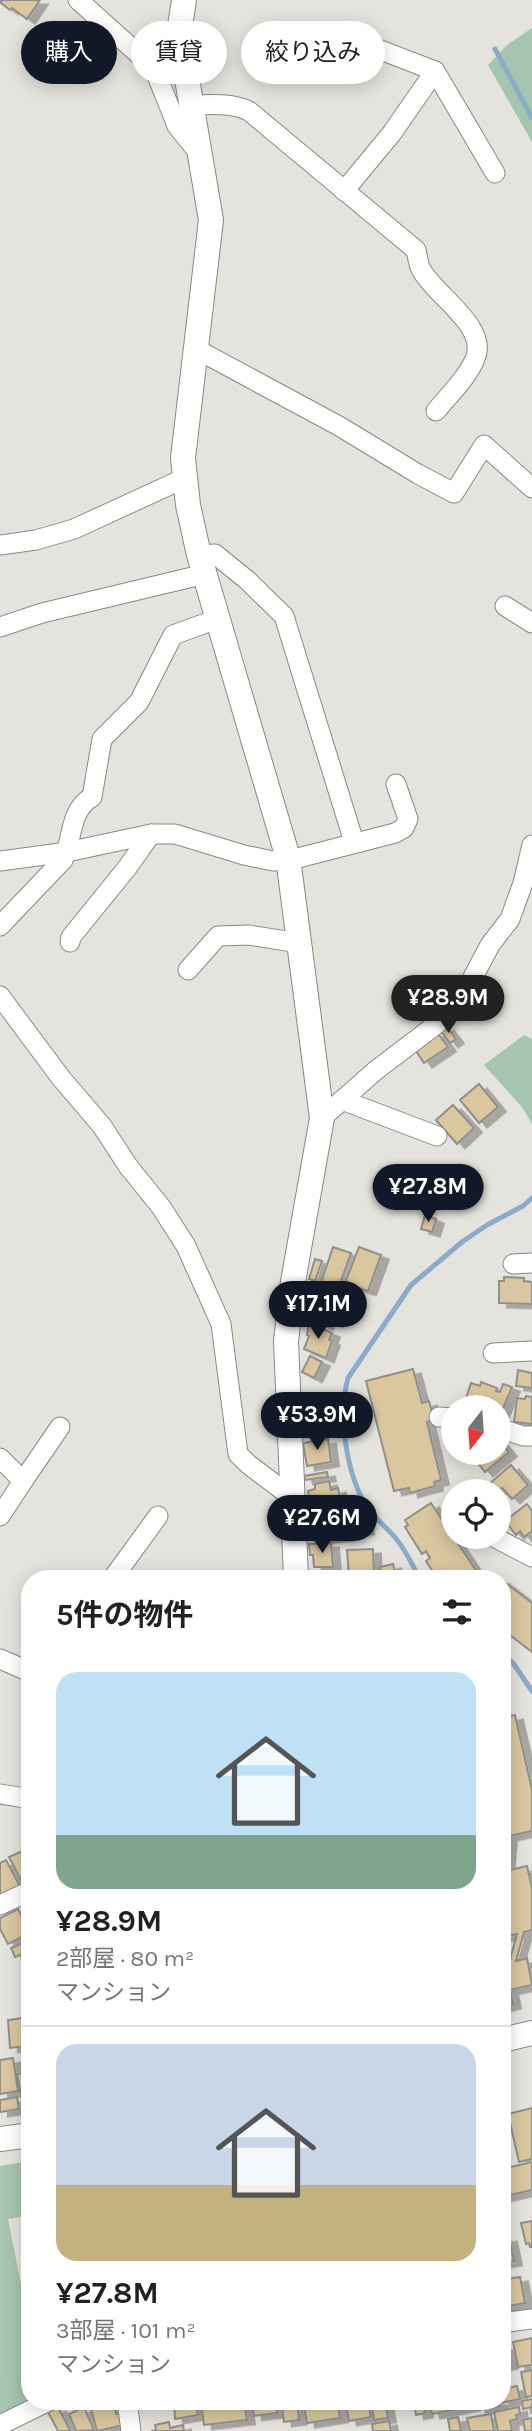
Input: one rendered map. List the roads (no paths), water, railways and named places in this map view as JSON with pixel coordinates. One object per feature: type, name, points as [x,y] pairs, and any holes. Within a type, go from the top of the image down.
[{"type":"street","points":[[78,0],[155,68],[177,126],[198,152]]},
{"type":"street","points":[[184,0],[179,32],[211,220],[183,458],[185,478],[202,565],[288,858],[322,1118],[293,1282],[286,1341],[296,1570]]},
{"type":"street","points":[[385,52],[435,71],[495,173]]},
{"type":"street","points":[[344,191],[392,133],[435,71]]},
{"type":"street","points":[[190,105],[227,104],[248,111],[416,250],[421,271],[464,317],[475,336],[478,351],[474,363],[436,411]]},
{"type":"street","points":[[196,349],[454,493],[484,445],[532,488]]},
{"type":"street","points":[[0,545],[36,540],[94,522],[185,478]]},
{"type":"street","points":[[0,626],[42,613],[89,604],[202,565],[215,554],[284,616],[354,842]]},
{"type":"street","points":[[505,606],[532,623]]},
{"type":"street","points":[[0,926],[67,852],[71,825],[85,801],[92,797],[102,739],[139,702],[173,635],[217,619]]},
{"type":"street","points":[[0,861],[67,852],[151,834],[175,834],[231,852],[272,861],[298,858],[395,833],[404,828],[408,819],[396,784]]},
{"type":"street","points":[[70,942],[71,937],[151,834]]},
{"type":"street","points":[[322,1118],[375,1071],[446,1017],[461,1000],[490,945],[510,919],[523,883],[532,845]]},
{"type":"street","points":[[188,970],[218,936],[249,935],[299,943]]},
{"type":"street","points":[[0,996],[61,1078],[102,1126],[186,1246],[222,1324],[239,1454],[293,1498]]},
{"type":"street","points":[[342,1100],[437,1136]]},
{"type":"street","points":[[493,1353],[532,1352]]},
{"type":"street","points":[[0,1516],[60,1427]]},
{"type":"street","points":[[511,1432],[532,1436]]},
{"type":"street","points":[[0,1458],[23,1481]]},
{"type":"street","points":[[119,1570],[158,1516]]},
{"type":"street","points":[[511,1546],[532,1557]]},
{"type":"street","points":[[0,1659],[21,1668]]},
{"type":"street","points":[[0,1794],[21,1797]]},
{"type":"street","points":[[0,1905],[21,1895]]},
{"type":"street","points":[[511,2038],[532,2033]]},
{"type":"street","points":[[0,2140],[21,2136]]},
{"type":"street","points":[[511,2322],[532,2319]]},
{"type":"street","points":[[0,2425],[31,2410]]},
{"type":"street","points":[[128,2410],[131,2431]]},
{"type":"waterway","points":[[495,49],[532,118]]},
{"type":"waterway","points":[[415,1570],[398,1541],[375,1517],[358,1491],[349,1459],[344,1425],[348,1378],[411,1285],[462,1242],[532,1198]]},
{"type":"waterway","points":[[511,1661],[532,1691]]}]
